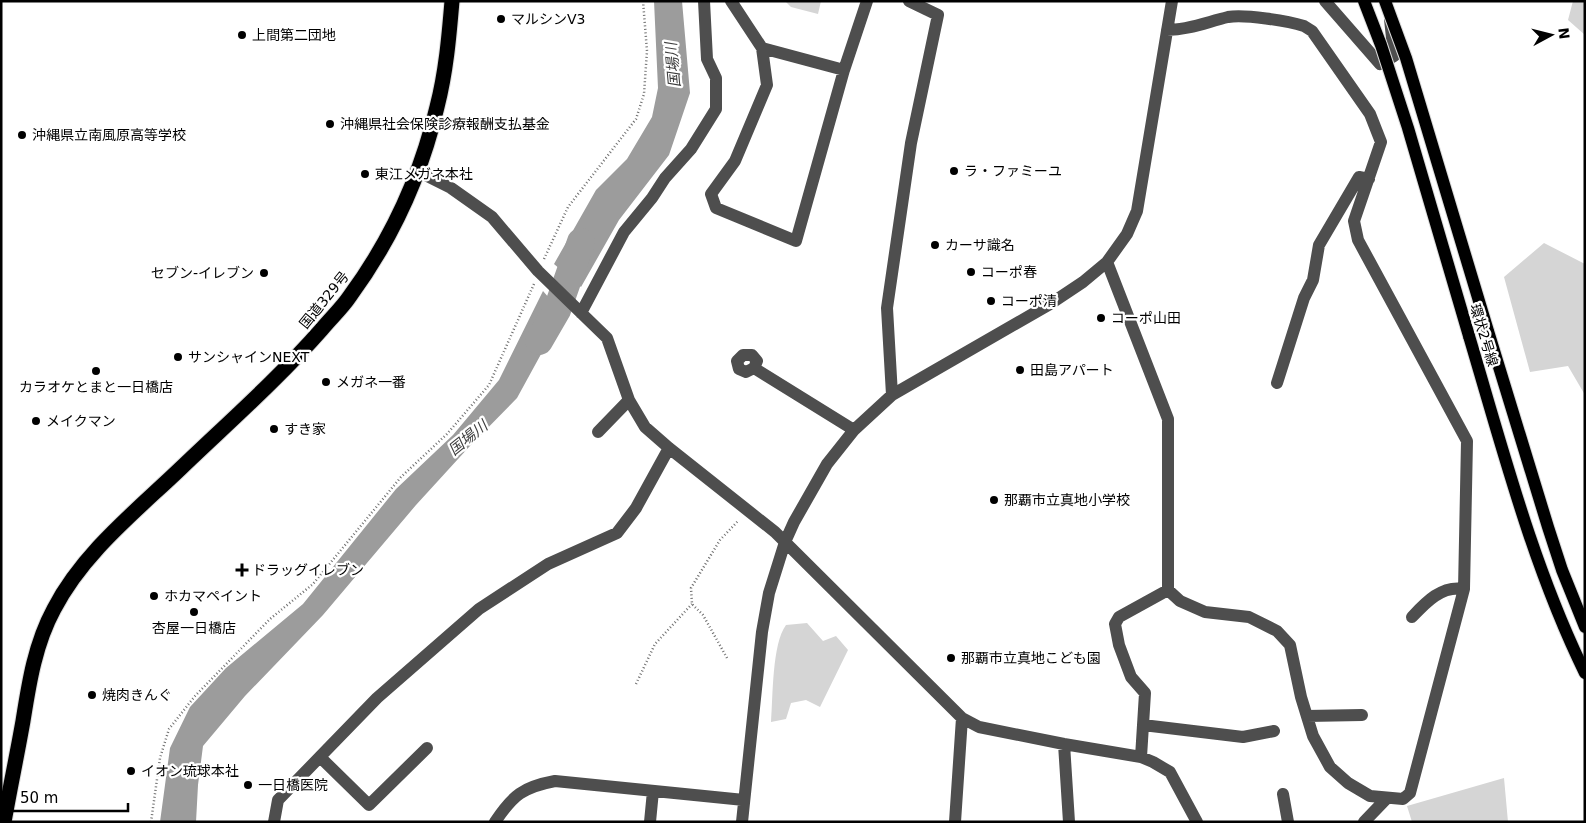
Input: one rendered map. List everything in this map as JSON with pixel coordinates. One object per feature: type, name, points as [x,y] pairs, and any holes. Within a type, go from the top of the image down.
[{"type":"highway","name":"国道329号","points":[[4,822],[38,645],[53,610],[75,573],[107,538],[298,356],[349,297],[385,243],[397,220],[417,171],[434,117],[446,62],[452,1]]},
{"type":"main road","name":"環状2号線","points":[[1364,1],[1381,45],[1408,128],[1468,336],[1542,574],[1585,674]]},
{"type":"main road","name":"環状2号線","points":[[1385,1],[1406,58],[1548,527],[1562,570],[1585,627]]},
{"type":"street","points":[[581,314],[624,232],[652,198],[664,178],[691,149],[716,109],[716,78],[707,59],[704,1]]},
{"type":"street","points":[[731,1],[762,48],[767,85],[735,161],[711,194],[716,208],[796,241],[844,70],[867,1]]},
{"type":"street","points":[[892,396],[887,308],[911,143],[938,15],[909,1]]},
{"type":"street","points":[[742,822],[762,632],[769,593],[785,542],[802,507],[827,464],[854,430],[892,396],[1050,304],[1083,282],[1107,262],[1127,234],[1137,211],[1172,1]]},
{"type":"street","points":[[1325,1],[1380,64],[1394,56],[1389,1]]},
{"type":"street","points":[[1107,262],[1168,419],[1168,590],[1180,601],[1204,612],[1249,617],[1276,631],[1290,646],[1313,736],[1330,767],[1348,783],[1370,796],[1403,799],[1410,793],[1436,688],[1464,589],[1467,441],[1358,240],[1354,221],[1381,142],[1370,114],[1312,31],[1298,24],[1241,16],[1229,17],[1180,30],[1168,30]]},
{"type":"street","points":[[762,48],[844,70]]},
{"type":"street","points":[[417,171],[451,188],[492,217],[538,271],[607,338],[629,400],[645,427],[785,542],[962,718],[979,727],[1141,757],[1153,762],[1170,772],[1197,822]]},
{"type":"street","points":[[1277,383],[1304,298],[1313,280],[1319,245],[1358,177],[1369,178]]},
{"type":"street","points":[[754,368],[854,430]]},
{"type":"street","points":[[598,432],[629,400]]},
{"type":"street","points":[[274,822],[278,800],[377,698],[479,609],[548,564],[617,532],[636,508],[669,448]]},
{"type":"street","points":[[1412,617],[1429,599],[1454,587],[1464,589]]},
{"type":"street","points":[[1141,757],[1145,693],[1131,677],[1119,645],[1115,624],[1119,617],[1168,590]]},
{"type":"street","points":[[1307,716],[1362,715]]},
{"type":"street","points":[[955,822],[962,718]]},
{"type":"street","points":[[1143,724],[1243,737],[1274,731]]},
{"type":"street","points":[[1064,744],[1069,822]]},
{"type":"street","points":[[320,757],[369,805],[427,748]]},
{"type":"street","points":[[494,822],[506,805],[518,794],[536,785],[555,781],[744,800]]},
{"type":"street","points":[[650,822],[653,790]]},
{"type":"street","points":[[1283,794],[1288,822]]},
{"type":"street","points":[[1364,822],[1387,798]]},
{"type":"path","points":[[543,262],[568,207],[636,119],[644,94],[647,51],[643,1]]},
{"type":"path","points":[[151,822],[160,758],[169,729],[195,696],[270,619],[313,584],[402,477],[447,434],[489,385],[536,279]]},
{"type":"path","points":[[727,658],[703,615],[692,604],[691,588],[720,540],[747,510]]},
{"type":"path","points":[[636,684],[655,644],[692,604]]},
{"type":"shaded area","points":[[785,1],[821,1],[818,14],[791,7]]},
{"type":"shaded area","points":[[1573,1],[1585,1],[1585,35],[1568,20]]},
{"type":"shaded area","points":[[1544,243],[1585,264],[1585,395],[1568,366],[1530,372],[1504,277]]},
{"type":"shaded area","points":[[807,623],[823,641],[836,636],[848,650],[820,707],[806,700],[791,703],[786,719],[771,722],[774,671],[781,634],[786,625]]},
{"type":"shaded area","points":[[1504,778],[1508,822],[1412,822],[1407,806]]},
{"type":"water","points":[[654,1],[682,1],[690,93],[669,155],[619,220],[581,287],[554,264],[596,190],[627,159],[652,117],[658,88]]},
{"type":"water","points":[[543,291],[563,314],[517,398],[416,505],[323,615],[245,696],[203,746],[196,822],[160,822],[170,748],[190,707],[226,668],[303,604],[396,489],[453,435],[499,380]]},
{"type":"waterway","name":"国場川","points":[[539,341],[557,310],[581,242]]},
{"type":"place","name":"マルシンV3","points":[[501,19]]},
{"type":"place","name":"上間第二団地","points":[[242,35]]},
{"type":"place","name":"沖縄県社会保険診療報酬支払基金","points":[[330,124]]},
{"type":"place","name":"沖縄県立南風原高等学校","points":[[22,135]]},
{"type":"place","name":"ラ・ファミーユ","points":[[954,171]]},
{"type":"place","name":"東江メガネ本社","points":[[365,174]]},
{"type":"place","name":"カーサ識名","points":[[935,245]]},
{"type":"place","name":"コーポ春","points":[[971,272]]},
{"type":"place","name":"セブン-イレブン","points":[[264,273]]},
{"type":"place","name":"コーポ清","points":[[991,301]]},
{"type":"place","name":"コーポ山田","points":[[1101,318]]},
{"type":"place","name":"サンシャインNEXT","points":[[178,357]]},
{"type":"place","name":"田島アパート","points":[[1020,370]]},
{"type":"place","name":"カラオケとまと一日橋店","points":[[96,371]]},
{"type":"place","name":"メガネ一番","points":[[326,382]]},
{"type":"place","name":"メイクマン","points":[[36,421]]},
{"type":"place","name":"すき家","points":[[274,429]]},
{"type":"place","name":"那覇市立真地小学校","points":[[994,500]]},
{"type":"place","name":"ドラッグイレブン","points":[[242,570]]},
{"type":"place","name":"ホカマペイント","points":[[154,596]]},
{"type":"place","name":"杏屋一日橋店","points":[[194,612]]},
{"type":"place","name":"那覇市立真地こども園","points":[[951,658]]},
{"type":"place","name":"焼肉きんぐ","points":[[92,695]]},
{"type":"place","name":"イオン琉球本社","points":[[131,771]]},
{"type":"place","name":"一日橋医院","points":[[248,785]]}]
